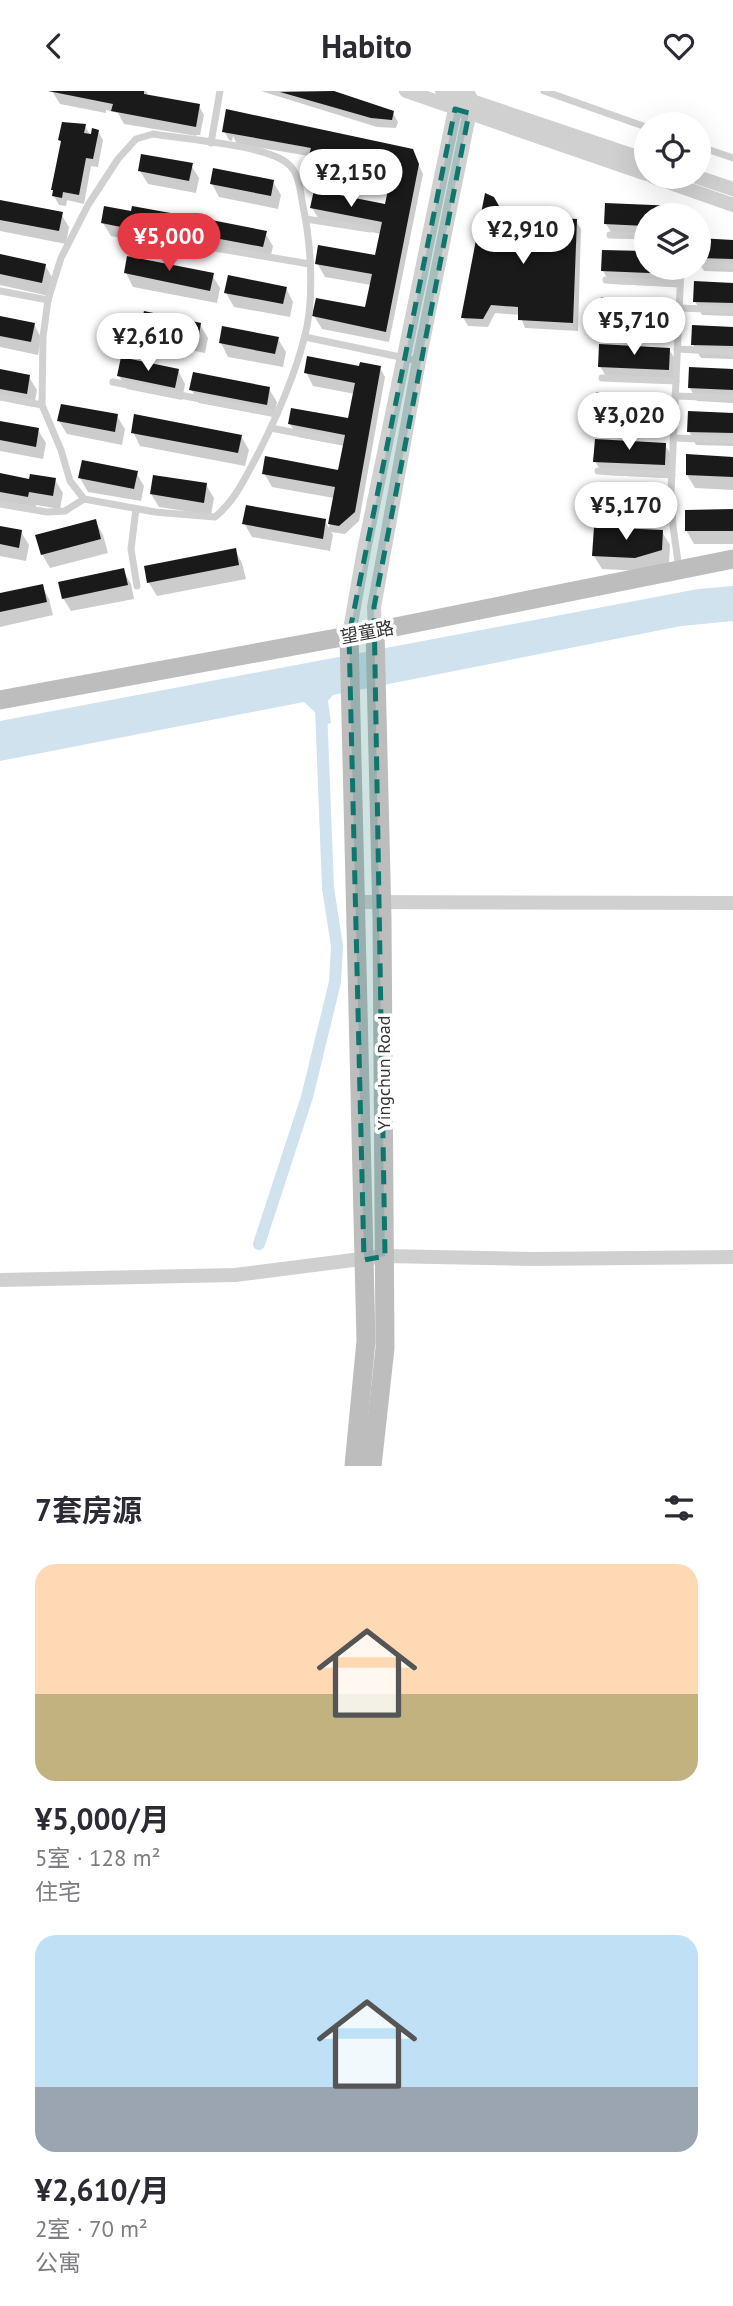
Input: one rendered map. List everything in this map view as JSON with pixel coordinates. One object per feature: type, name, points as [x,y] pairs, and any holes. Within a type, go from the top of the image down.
[{"type":"street","points":[[406,91],[464,100],[634,156]]},
{"type":"street","points":[[442,91],[634,169]]},
{"type":"street","points":[[349,635],[404,357],[464,100]]},
{"type":"street","points":[[375,631],[374,607],[464,100]]},
{"type":"street","points":[[711,182],[733,189]]},
{"type":"street","points":[[687,189],[733,205]]},
{"type":"street","name":"望童路","points":[[0,700],[375,631],[733,559]]},
{"type":"street","name":"Yingchun Road","points":[[372,1466],[385,1348],[382,903],[375,631]]},
{"type":"street","name":"Yingchun Road","points":[[349,635],[366,1341],[354,1466]]},
{"type":"street","points":[[356,902],[733,903]]},
{"type":"street","points":[[0,1280],[234,1275],[385,1256],[534,1259],[733,1257]]},
{"type":"lane","points":[[211,143],[220,91]]},
{"type":"lane","points":[[544,91],[634,123]]},
{"type":"lane","points":[[153,134],[211,143],[267,152],[287,163],[297,176],[306,219],[310,264],[305,337],[271,428],[237,493],[228,507],[215,517],[136,509],[85,499],[69,481],[61,450],[42,405],[43,337],[48,300],[61,258],[88,205],[118,159],[136,139],[153,134]]},
{"type":"lane","points":[[711,150],[733,158]]},
{"type":"lane","points":[[306,219],[370,229]]},
{"type":"lane","points":[[137,235],[310,264]]},
{"type":"lane","points":[[610,235],[634,236]]},
{"type":"lane","points":[[711,265],[733,266]]},
{"type":"lane","points":[[606,279],[680,284]]},
{"type":"lane","points":[[679,570],[672,516],[672,475],[680,280]]},
{"type":"lane","points":[[0,291],[48,300]]},
{"type":"lane","points":[[679,307],[733,310]]},
{"type":"lane","points":[[606,331],[678,333]]},
{"type":"lane","points":[[305,337],[419,361]]},
{"type":"lane","points":[[677,349],[733,352]]},
{"type":"lane","points":[[602,378],[676,381]]},
{"type":"lane","points":[[113,383],[277,414]]},
{"type":"lane","points":[[675,395],[733,398]]},
{"type":"lane","points":[[0,397],[42,405]]},
{"type":"lane","points":[[600,425],[733,440]]},
{"type":"lane","points":[[271,428],[333,440]]},
{"type":"lane","points":[[597,471],[672,475]]},
{"type":"lane","points":[[0,504],[47,512],[65,510],[85,499]]},
{"type":"lane","points":[[136,509],[131,549],[137,586]]},
{"type":"lane","points":[[596,513],[672,516]]},
{"type":"highlighted area","points":[[455,109],[469,113],[374,607],[385,1256],[364,1260],[349,635]]},
{"type":"water","points":[[733,586],[733,621],[681,626],[333,695],[328,701],[331,723],[317,727],[317,714],[304,702],[0,761],[0,721],[698,589]]},
{"type":"building","points":[[48,91],[144,91],[144,94],[200,104],[196,127],[111,111],[113,104]]},
{"type":"building","points":[[334,91],[394,111],[392,120],[371,118],[280,92]]},
{"type":"building","points":[[226,109],[413,149],[419,164],[386,332],[312,316],[316,298],[365,307],[372,274],[315,264],[318,245],[375,255],[382,222],[310,208],[314,190],[385,204],[392,171],[309,155],[311,148],[222,132]]},
{"type":"building","points":[[62,122],[86,124],[84,133],[91,134],[92,128],[99,130],[93,159],[86,158],[79,195],[63,192],[62,198],[52,196],[51,190]]},
{"type":"building","points":[[141,154],[193,163],[189,181],[138,171]]},
{"type":"building","points":[[213,168],[274,180],[271,196],[210,184]]},
{"type":"building","points":[[485,193],[494,197],[499,206],[499,215],[577,219],[573,323],[518,320],[518,307],[491,305],[483,319],[461,318]]},
{"type":"building","points":[[0,200],[63,212],[59,231],[0,220]]},
{"type":"building","points":[[605,203],[634,204],[634,225],[604,224]]},
{"type":"building","points":[[104,206],[131,211],[132,206],[176,214],[173,231],[127,222],[126,228],[101,223]]},
{"type":"building","points":[[191,216],[267,231],[263,247],[188,233]]},
{"type":"building","points":[[711,239],[733,240],[733,259],[711,258]]},
{"type":"building","points":[[602,250],[634,251],[634,272],[601,271]]},
{"type":"building","points":[[0,254],[46,264],[42,283],[0,274]]},
{"type":"building","points":[[127,256],[214,273],[210,291],[124,273]]},
{"type":"building","points":[[228,275],[287,287],[283,304],[224,293]]},
{"type":"building","points":[[694,281],[733,283],[733,303],[693,302]]},
{"type":"building","points":[[601,297],[673,300],[672,322],[600,320]]},
{"type":"building","points":[[144,311],[201,323],[198,340],[140,329]]},
{"type":"building","points":[[0,316],[35,323],[31,342],[0,336]]},
{"type":"building","points":[[692,325],[733,327],[733,346],[691,345]]},
{"type":"building","points":[[222,326],[279,337],[275,354],[219,343]]},
{"type":"building","points":[[599,344],[670,348],[669,370],[598,367]]},
{"type":"building","points":[[307,356],[359,366],[360,362],[381,366],[355,512],[339,526],[328,524],[335,487],[262,474],[265,456],[338,470],[345,435],[288,424],[291,408],[348,418],[355,383],[304,373]]},
{"type":"building","points":[[121,357],[179,369],[175,388],[117,376]]},
{"type":"building","points":[[689,367],[733,369],[733,390],[688,388]]},
{"type":"building","points":[[0,369],[30,375],[27,394],[0,389]]},
{"type":"building","points":[[193,372],[270,387],[267,405],[189,390]]},
{"type":"building","points":[[596,392],[667,394],[666,417],[595,415]]},
{"type":"building","points":[[61,404],[118,414],[115,432],[57,421]]},
{"type":"building","points":[[688,411],[733,413],[733,433],[687,432]]},
{"type":"building","points":[[134,414],[242,435],[238,453],[131,433]]},
{"type":"building","points":[[0,421],[39,428],[36,447],[0,440]]},
{"type":"building","points":[[595,439],[666,443],[665,465],[593,462]]},
{"type":"building","points":[[686,454],[733,457],[733,477],[686,475]]},
{"type":"building","points":[[82,460],[138,471],[134,489],[78,478]]},
{"type":"building","points":[[0,473],[29,479],[30,474],[56,478],[53,496],[29,492],[28,497],[0,492]]},
{"type":"building","points":[[153,475],[207,483],[204,503],[150,494]]},
{"type":"building","points":[[593,486],[663,489],[662,512],[592,509]]},
{"type":"building","points":[[246,505],[326,519],[323,539],[242,524]]},
{"type":"building","points":[[733,509],[733,531],[685,531],[685,510]]},
{"type":"building","points":[[96,519],[101,539],[41,555],[35,535]]},
{"type":"building","points":[[0,526],[22,530],[19,548],[0,544]]},
{"type":"building","points":[[594,527],[663,530],[662,550],[635,558],[592,556]]},
{"type":"building","points":[[236,548],[239,565],[147,583],[144,566]]},
{"type":"building","points":[[124,568],[128,585],[62,599],[58,582]]},
{"type":"building","points":[[43,584],[47,602],[0,612],[0,593]]},
{"type":"waterway","points":[[259,1244],[307,1097],[335,982],[337,946],[328,888],[321,708]]}]
